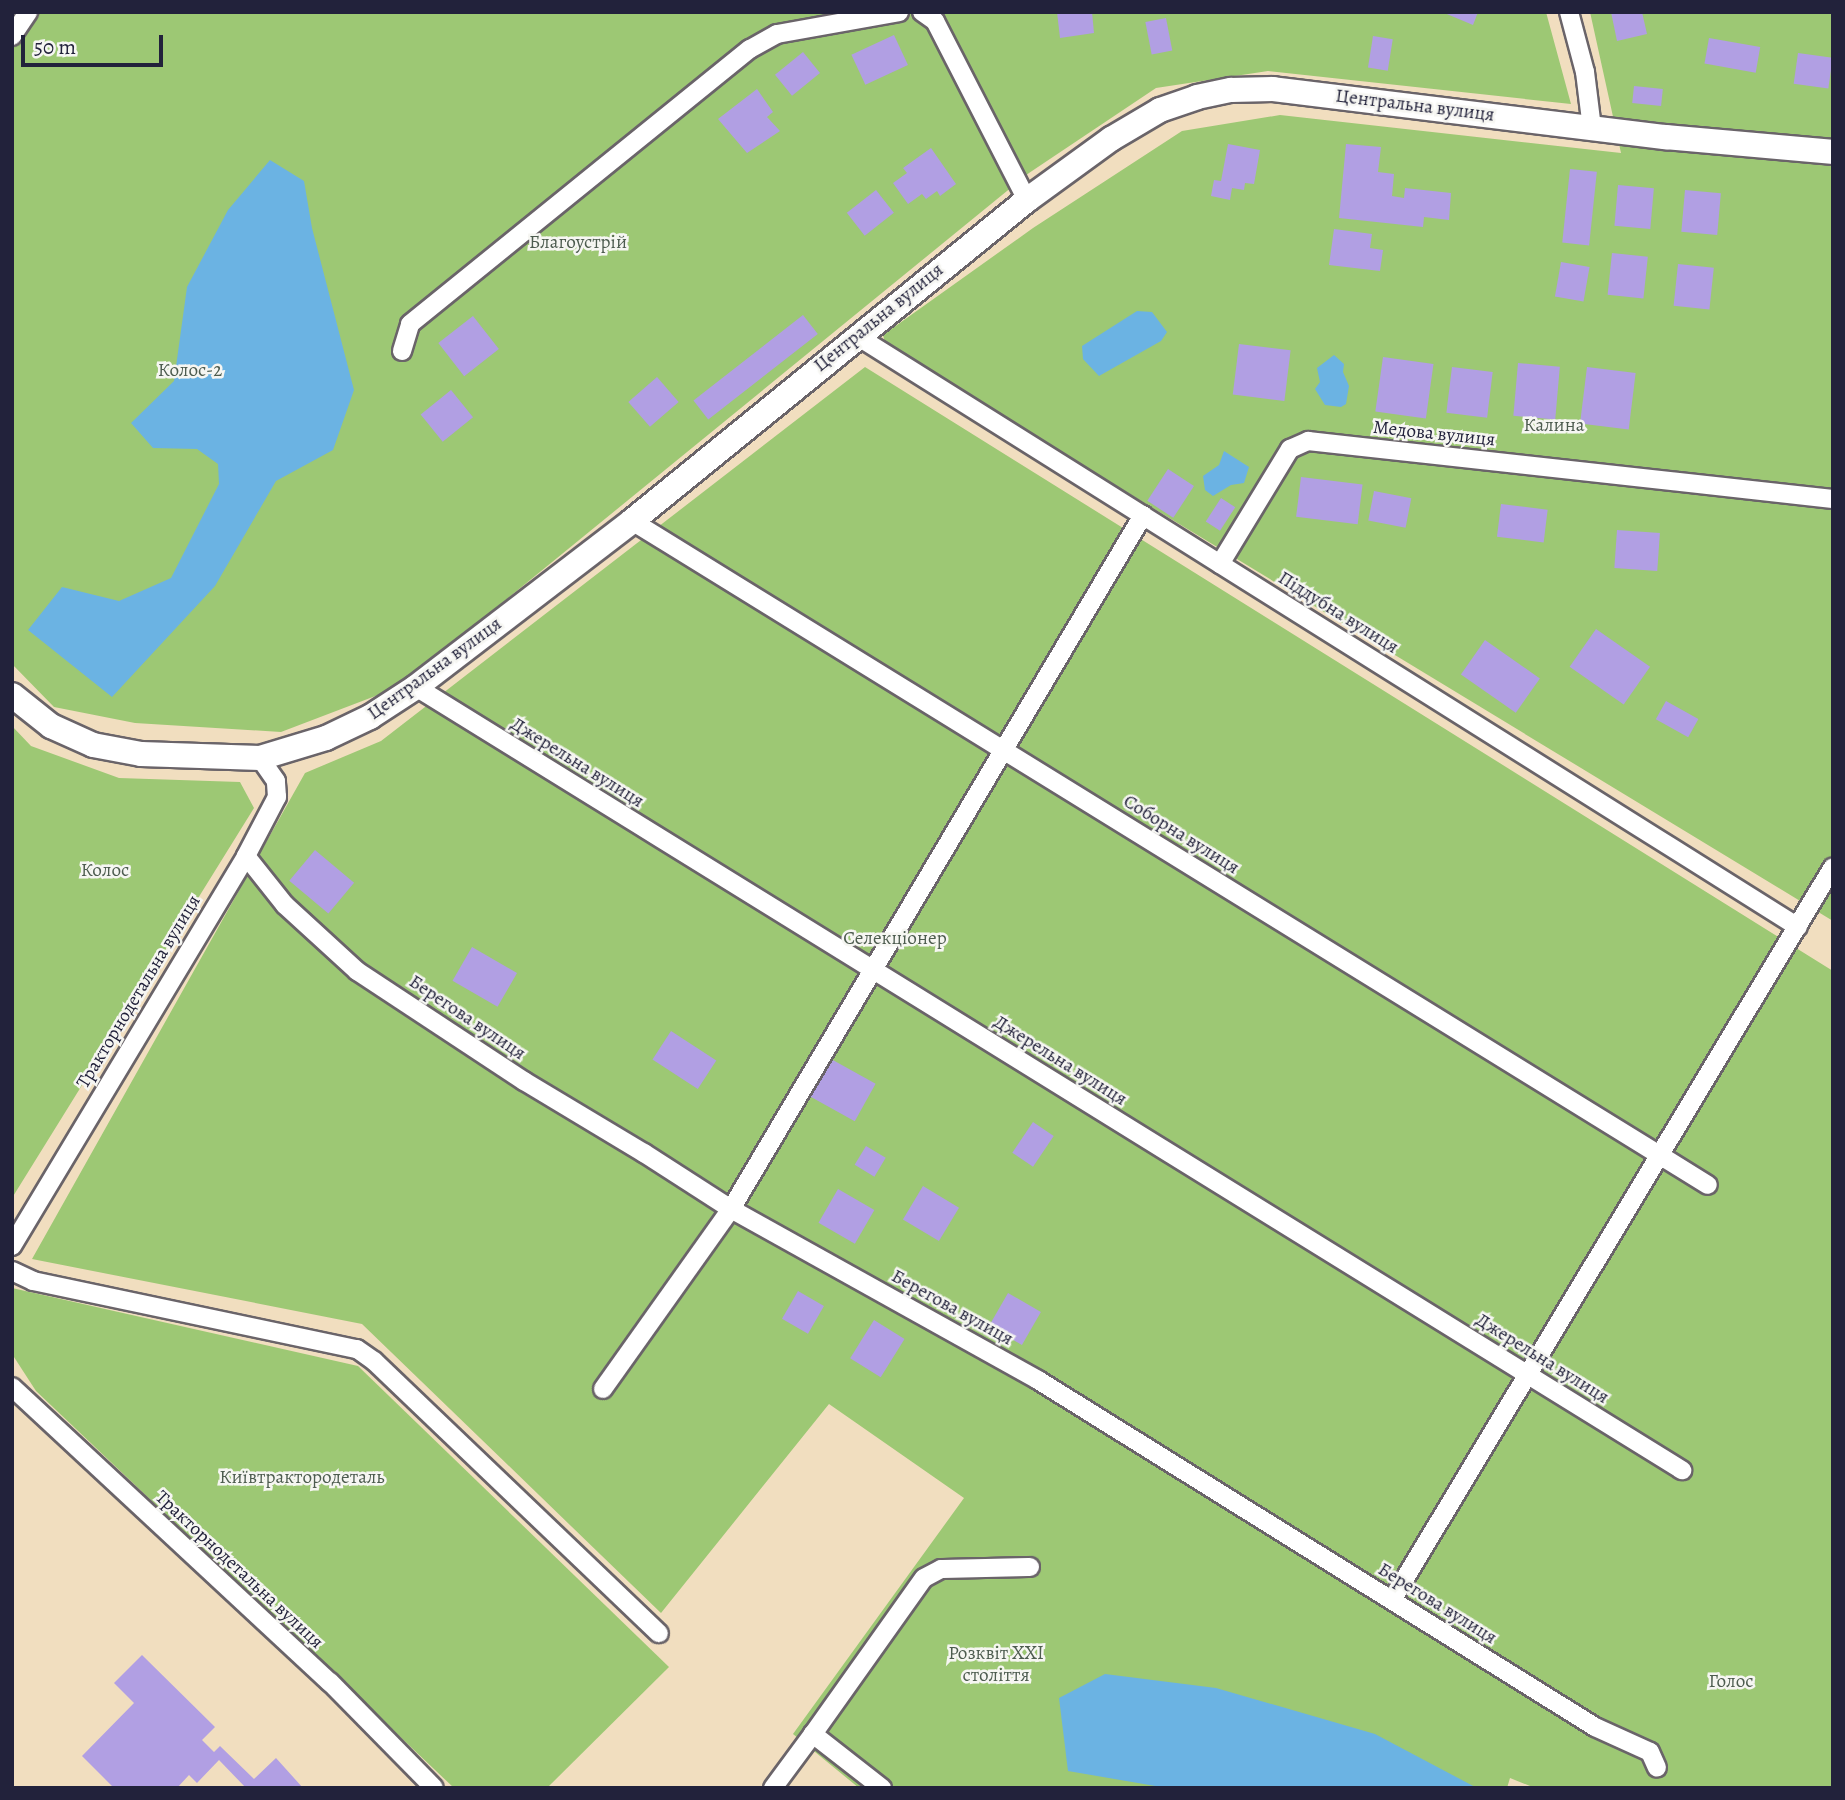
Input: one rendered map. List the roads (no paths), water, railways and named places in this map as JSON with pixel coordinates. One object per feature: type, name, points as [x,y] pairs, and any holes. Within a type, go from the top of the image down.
[{"type":"street","points":[[12,36],[29,12]]},
{"type":"street","points":[[402,351],[410,324],[750,49],[777,34],[899,12]]},
{"type":"street","points":[[922,12],[934,21],[1027,200]]},
{"type":"street","points":[[1569,12],[1585,72],[1592,128]]},
{"type":"street","name":"Центральна вулиця","points":[[12,695],[51,726],[93,745],[141,754],[260,758],[326,738],[370,717],[416,687],[632,521],[856,335],[1027,200],[1111,139],[1160,110],[1197,97],[1231,90],[1273,89],[1592,128],[1833,152]]},
{"type":"street","name":"Піддубна вулиця","points":[[856,335],[1798,927]]},
{"type":"street","name":"Медова вулиця","points":[[1220,564],[1290,449],[1308,441],[1833,499]]},
{"type":"street","points":[[603,1390],[731,1209],[1143,515]]},
{"type":"street","name":"Соборна вулиця","points":[[632,521],[1708,1185]]},
{"type":"street","name":"Джерельна вулиця","points":[[416,687],[1682,1470]]},
{"type":"street","name":"Тракторнодетальна вулиця","points":[[12,1246],[246,856],[276,797],[276,781],[260,758]]},
{"type":"street","name":"Берегова вулиця","points":[[246,856],[285,905],[357,971],[564,1106],[731,1209],[1038,1380],[1595,1727],[1650,1752],[1657,1768]]},
{"type":"street","points":[[1392,1600],[1525,1374],[1833,867]]},
{"type":"street","points":[[12,1271],[33,1281],[357,1349],[374,1361],[659,1633]]},
{"type":"street","name":"Тракторнодетальна вулиця","points":[[12,1387],[330,1682],[434,1788]]},
{"type":"street","points":[[773,1788],[924,1578],[941,1569],[1030,1567]]},
{"type":"street","points":[[813,1734],[882,1788]]},
{"type":"water","points":[[270,160],[304,181],[312,228],[354,390],[333,450],[276,481],[215,586],[112,697],[28,630],[62,587],[119,601],[171,578],[219,484],[218,464],[197,449],[153,448],[131,423],[174,381],[187,287],[228,210]]},
{"type":"water","points":[[1137,311],[1152,312],[1167,332],[1161,341],[1099,376],[1083,359],[1082,346]]},
{"type":"water","points":[[1334,355],[1344,364],[1343,372],[1349,386],[1346,404],[1341,407],[1325,405],[1315,389],[1320,382],[1317,368]]},
{"type":"water","points":[[1224,451],[1249,467],[1244,483],[1231,485],[1213,496],[1205,490],[1203,476],[1219,465]]},
{"type":"water","points":[[1105,1674],[1216,1688],[1375,1734],[1477,1788],[1167,1788],[1068,1771],[1059,1698]]},
{"type":"park label","name":"Благоустрій","points":[[578,243]]},
{"type":"park label","name":"Колос-2","points":[[190,371]]},
{"type":"park label","name":"Калина","points":[[1554,426]]},
{"type":"park label","name":"Колос","points":[[105,871]]},
{"type":"park label","name":"Селекціонер","points":[[895,939]]},
{"type":"park label","name":"Київтрактородеталь","points":[[302,1478]]},
{"type":"park label","name":"Розквіт XXI століття","points":[[996,1665]]},
{"type":"park label","name":"Голос","points":[[1731,1682]]}]
